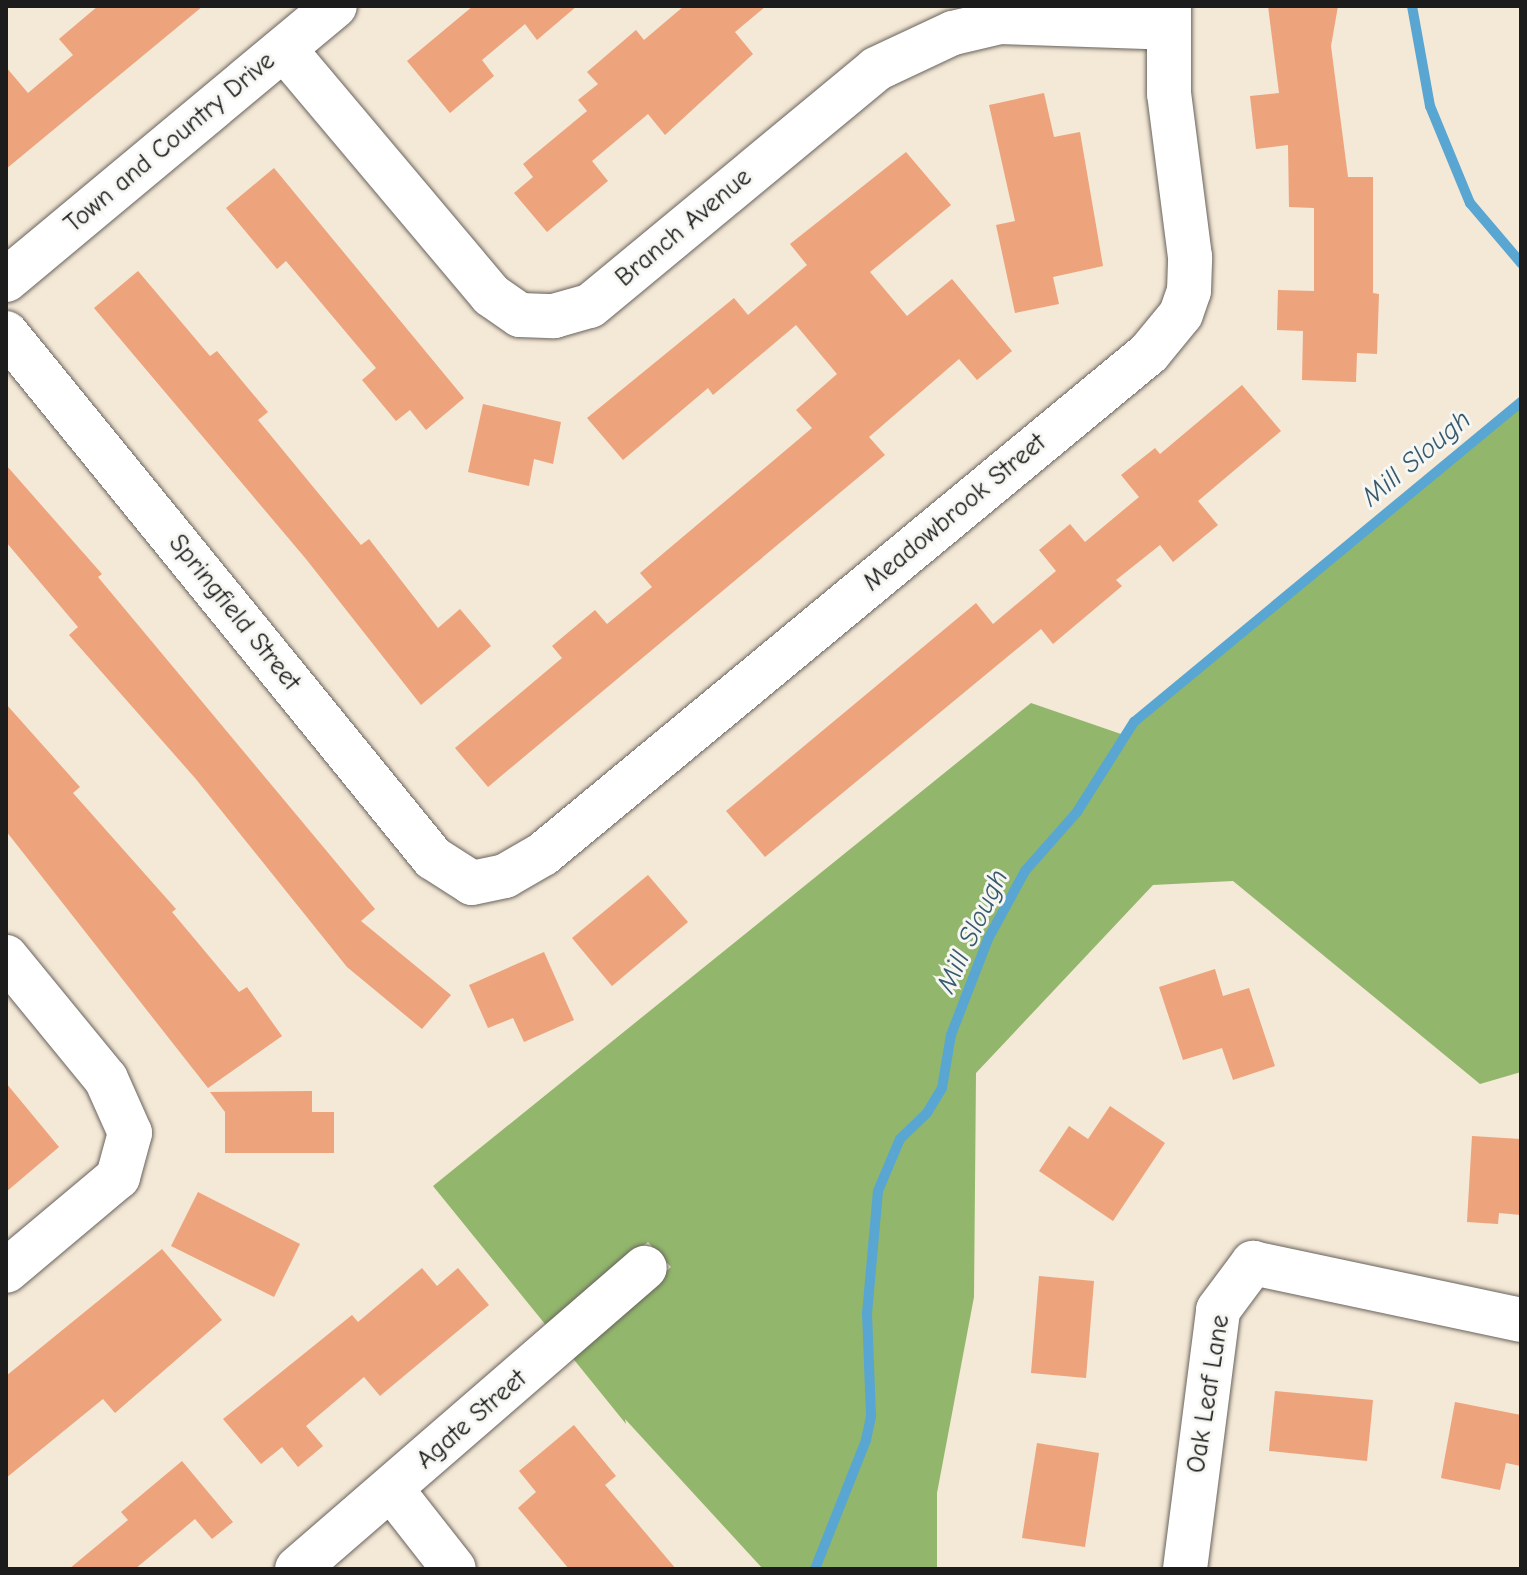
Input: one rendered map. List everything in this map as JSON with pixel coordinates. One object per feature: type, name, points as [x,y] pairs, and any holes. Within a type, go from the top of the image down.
[{"type":"street","name":"Town and Country Drive","points":[[6,280],[335,6]]},
{"type":"street","name":"Branch Avenue","points":[[284,49],[491,295],[520,315],[554,316],[590,306],[876,69],[953,33],[1000,22],[1168,17]]},
{"type":"street","name":"Meadowbrook Street","points":[[472,883],[505,876],[543,854],[1149,353],[1165,334],[1181,314],[1189,291],[1190,257],[1176,171],[1168,17]]},
{"type":"street","name":"Springfield Street","points":[[6,333],[433,858],[472,883]]},
{"type":"street","points":[[6,957],[106,1079],[130,1133],[118,1177],[6,1271]]},
{"type":"street","name":"Oak Leaf Lane","points":[[1185,1569],[1218,1310],[1253,1263],[1521,1320]]},
{"type":"street","name":"Agate Street","points":[[297,1569],[645,1268]]},
{"type":"street","points":[[392,1490],[454,1569]]},
{"type":"green space","points":[[1521,407],[1521,1072],[1480,1084],[1233,881],[1153,885],[976,1073],[974,1297],[937,1493],[937,1569],[763,1569],[625,1419],[626,1424],[571,1356],[671,1267],[648,1242],[549,1329],[433,1186],[1031,703],[1121,734]]},
{"type":"building","points":[[98,6],[203,6],[6,169],[6,67],[28,93],[73,55],[59,39]]},
{"type":"building","points":[[473,6],[577,6],[537,40],[525,24],[482,60],[494,76],[450,113],[407,61]]},
{"type":"building","points":[[684,6],[766,6],[735,32],[753,54],[665,135],[648,114],[592,161],[608,181],[547,232],[514,193],[533,177],[523,164],[587,111],[578,100],[598,84],[587,72],[636,30],[644,40]]},
{"type":"building","points":[[1268,6],[1338,6],[1331,46],[1348,177],[1373,177],[1373,293],[1379,294],[1377,354],[1357,353],[1356,382],[1302,380],[1303,331],[1277,330],[1278,290],[1314,291],[1314,208],[1289,207],[1288,145],[1256,149],[1250,96],[1279,93]]},
{"type":"building","points":[[1044,93],[1054,137],[1080,132],[1103,266],[1053,277],[1059,304],[1015,313],[996,225],[1015,221],[989,105]]},
{"type":"building","points":[[906,152],[951,205],[870,272],[907,316],[952,279],[1012,351],[977,380],[959,359],[869,437],[885,455],[488,787],[455,748],[562,658],[552,646],[595,610],[607,624],[652,587],[640,573],[812,428],[796,410],[837,374],[796,325],[713,395],[708,388],[623,460],[587,418],[734,298],[748,315],[807,265],[790,244]]},
{"type":"building","points":[[274,168],[464,398],[426,430],[410,410],[396,421],[362,380],[376,368],[286,261],[277,269],[226,208]]},
{"type":"building","points":[[138,271],[210,356],[217,351],[268,412],[258,420],[361,545],[369,539],[438,628],[460,609],[491,646],[421,705],[306,559],[94,308]]},
{"type":"building","points":[[1242,385],[1281,431],[1198,501],[1218,525],[1173,562],[1160,545],[1116,580],[1122,586],[1053,644],[1041,629],[765,857],[726,811],[976,603],[993,624],[1056,571],[1039,550],[1070,524],[1085,542],[1139,497],[1121,475],[1155,448],[1160,454]]},
{"type":"building","points":[[483,404],[561,422],[553,464],[534,459],[529,486],[468,472]]},
{"type":"building","points":[[6,465],[102,574],[98,577],[375,909],[361,921],[451,995],[422,1029],[347,967],[195,778],[69,635],[78,627],[6,542]]},
{"type":"building","points":[[6,704],[80,787],[73,793],[176,909],[172,912],[239,992],[247,987],[282,1036],[208,1088],[6,831]]},
{"type":"building","points":[[648,875],[688,922],[612,986],[572,938]]},
{"type":"building","points":[[544,952],[574,1020],[524,1042],[513,1018],[488,1028],[469,985]]},
{"type":"building","points":[[1215,969],[1223,996],[1249,988],[1275,1066],[1233,1080],[1222,1048],[1183,1060],[1159,987]]},
{"type":"building","points":[[6,1083],[59,1147],[6,1192]]},
{"type":"building","points":[[312,1091],[312,1112],[334,1112],[334,1153],[225,1153],[225,1112],[210,1092]]},
{"type":"building","points":[[1110,1106],[1165,1143],[1113,1221],[1039,1171],[1069,1126],[1088,1139]]},
{"type":"building","points":[[1472,1136],[1521,1139],[1521,1215],[1499,1213],[1498,1224],[1467,1222]]},
{"type":"building","points":[[198,1192],[300,1244],[274,1297],[171,1246]]},
{"type":"building","points":[[162,1249],[222,1320],[115,1413],[103,1399],[6,1478],[6,1376]]},
{"type":"building","points":[[422,1268],[437,1286],[458,1268],[489,1305],[380,1396],[364,1377],[306,1426],[323,1446],[298,1467],[282,1447],[261,1464],[223,1419],[352,1315],[358,1322]]},
{"type":"building","points":[[1039,1276],[1094,1281],[1086,1378],[1031,1373]]},
{"type":"building","points":[[1275,1391],[1373,1400],[1367,1461],[1269,1451]]},
{"type":"building","points":[[1455,1402],[1521,1415],[1521,1466],[1506,1463],[1500,1490],[1441,1478]]},
{"type":"building","points":[[574,1425],[616,1476],[605,1485],[676,1569],[569,1569],[518,1508],[536,1492],[519,1471]]},
{"type":"building","points":[[1037,1443],[1099,1453],[1085,1547],[1022,1538]]},
{"type":"building","points":[[182,1461],[233,1522],[212,1539],[195,1519],[135,1569],[69,1569],[128,1520],[121,1512]]},
{"type":"waterway","name":"Mill Slough","points":[[1412,6],[1430,106],[1470,203],[1521,263]]},
{"type":"waterway","name":"Mill Slough","points":[[815,1569],[866,1440],[871,1416],[867,1314],[878,1191],[900,1139],[927,1113],[942,1088],[951,1035],[988,939],[1025,871],[1077,812],[1134,722],[1521,402]]}]
